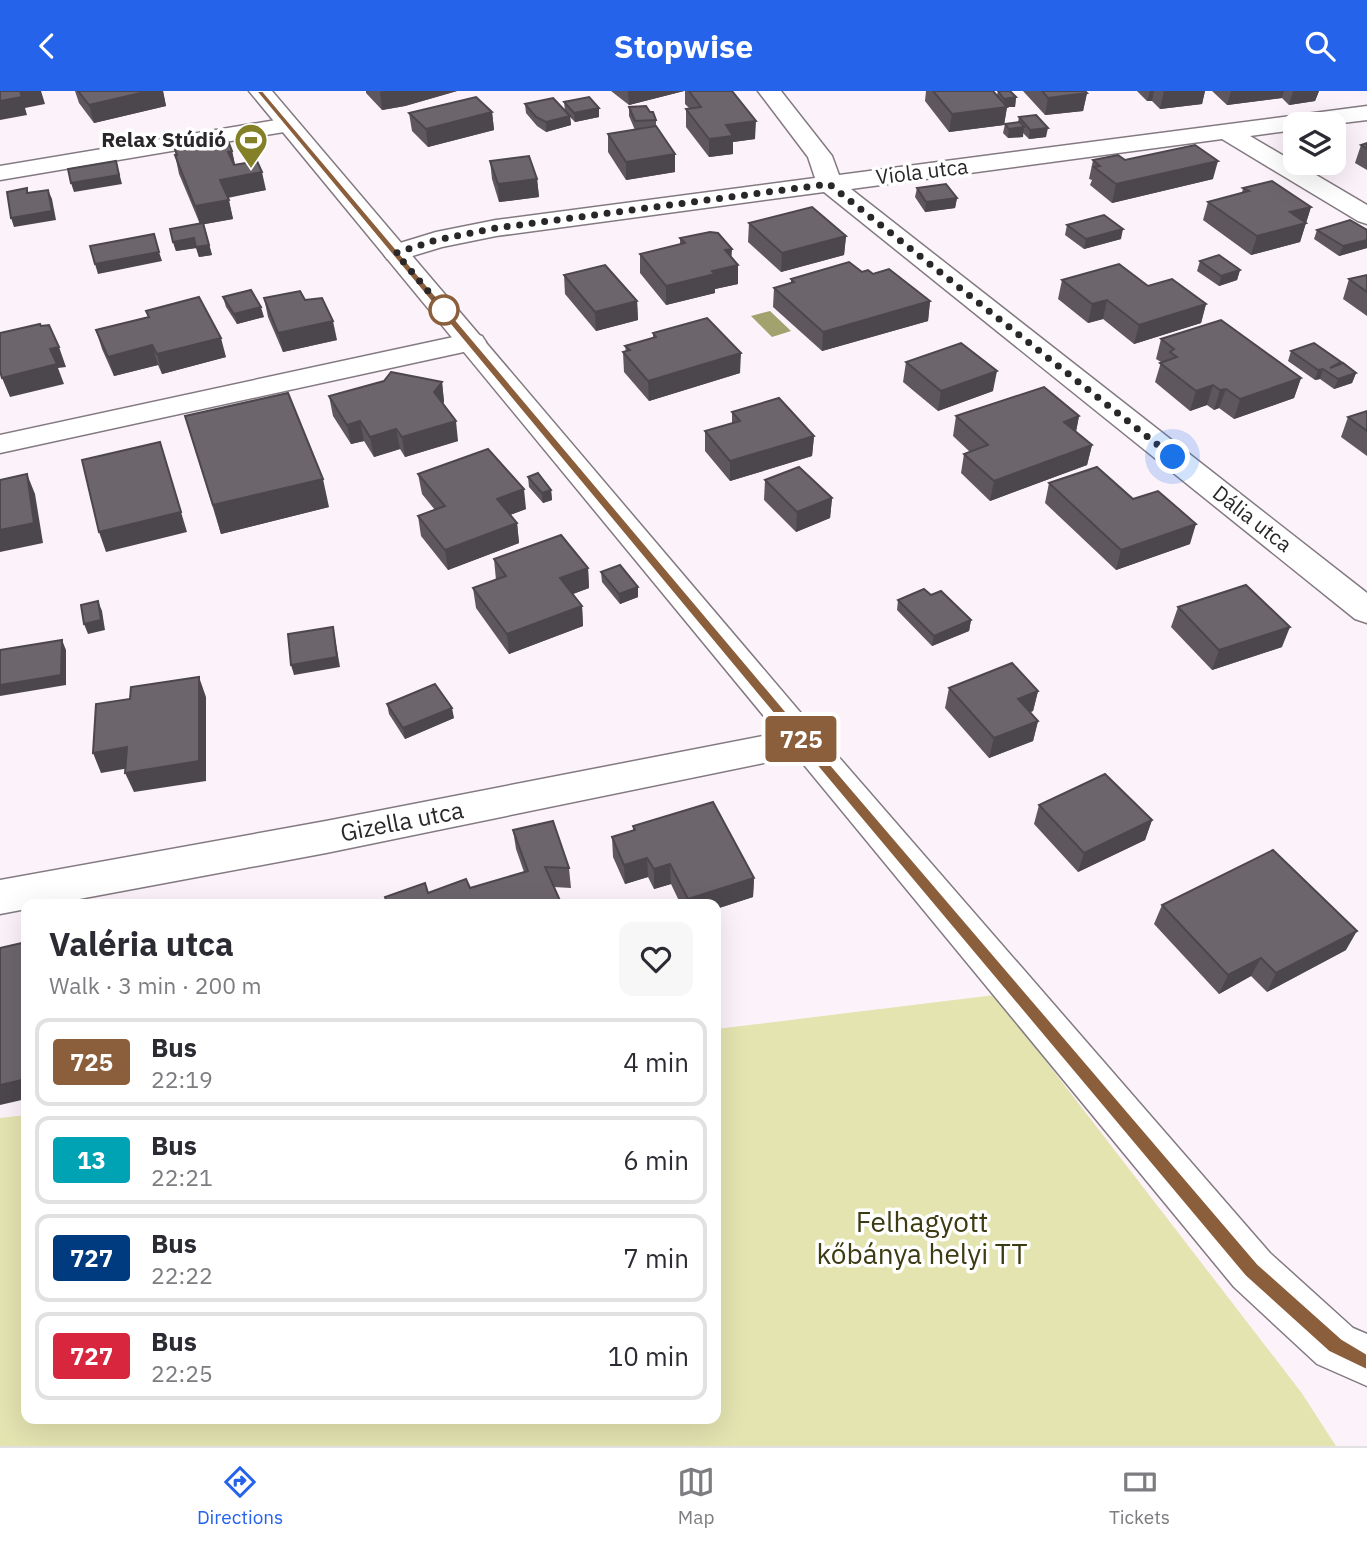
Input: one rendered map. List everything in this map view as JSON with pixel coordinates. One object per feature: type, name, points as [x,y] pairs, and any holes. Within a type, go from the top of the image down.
[{"type":"street","points":[[260,91],[804,742],[1252,1270],[1351,1353]]},
{"type":"street","points":[[769,91],[820,156],[829,184]]},
{"type":"street","name":"Viola utca","points":[[396,253],[477,231],[1367,113]]},
{"type":"street","points":[[0,173],[288,125]]},
{"type":"street","points":[[1229,133],[1367,216]]},
{"type":"street","name":"Dália utca","points":[[829,184],[1367,611]]},
{"type":"street","points":[[0,444],[471,342]]},
{"type":"street","name":"Gizella utca","points":[[0,897],[326,837],[804,742]]},
{"type":"green space","name":"Felhagyott kőbánya helyi TT","points":[[995,995],[1301,1392],[1336,1446],[0,1446],[0,1118],[21,1116],[21,1424],[721,1424],[721,1028]]},
{"type":"shaded area","points":[[770,311],[791,331],[772,337],[751,316]]},
{"type":"building","points":[[0,91],[20,91],[22,97],[0,101]]},
{"type":"building","points":[[78,91],[149,91],[89,105]]},
{"type":"building","points":[[689,91],[732,91],[756,121],[726,125],[733,136],[709,139],[686,109],[701,107]]},
{"type":"building","points":[[933,91],[993,91],[1007,107],[952,114]]},
{"type":"building","points":[[998,91],[1010,91],[1016,97],[1004,99]]},
{"type":"building","points":[[1042,91],[1085,91],[1087,93],[1048,98]]},
{"type":"building","points":[[476,97],[492,112],[426,129],[409,113]]},
{"type":"building","points":[[589,97],[599,108],[574,113],[564,102]]},
{"type":"building","points":[[553,98],[570,116],[546,122],[536,117],[525,104]]},
{"type":"building","points":[[646,106],[653,112],[656,120],[635,121],[629,107]]},
{"type":"building","points":[[1036,115],[1048,128],[1030,130],[1019,117]]},
{"type":"building","points":[[1020,122],[1024,127],[1009,129],[1005,124]]},
{"type":"building","points":[[656,126],[675,154],[626,162],[608,134]]},
{"type":"building","points":[[195,140],[198,147],[228,141],[232,151],[228,152],[234,165],[257,161],[262,172],[220,180],[229,200],[195,206],[173,144]]},
{"type":"building","points":[[1195,145],[1218,161],[1116,184],[1094,167],[1100,166],[1093,160],[1118,155],[1125,160]]},
{"type":"building","points":[[529,156],[537,179],[498,184],[490,161]]},
{"type":"building","points":[[116,161],[119,175],[71,183],[68,169]]},
{"type":"building","points":[[1272,181],[1311,207],[1290,212],[1306,223],[1257,236],[1208,202],[1249,191],[1243,188]]},
{"type":"building","points":[[946,184],[957,198],[926,202],[917,188]]},
{"type":"building","points":[[27,188],[27,193],[48,190],[52,211],[11,218],[7,192]]},
{"type":"building","points":[[812,207],[846,236],[782,253],[749,223]]},
{"type":"building","points":[[1104,215],[1123,229],[1086,239],[1067,225]]},
{"type":"building","points":[[1350,220],[1367,230],[1367,240],[1343,246],[1317,230]]},
{"type":"building","points":[[203,223],[209,245],[196,247],[194,238],[173,242],[170,229]]},
{"type":"building","points":[[718,233],[732,249],[725,250],[738,265],[712,271],[715,274],[666,286],[640,254],[685,243],[680,238]]},
{"type":"building","points":[[154,234],[159,252],[95,264],[90,246]]},
{"type":"building","points":[[1219,255],[1240,270],[1221,276],[1200,261]]},
{"type":"building","points":[[849,262],[862,272],[868,270],[873,274],[889,269],[930,301],[823,332],[774,288],[794,282],[791,279]]},
{"type":"building","points":[[1119,264],[1148,286],[1172,279],[1206,304],[1139,325],[1107,300],[1092,304],[1062,280]]},
{"type":"building","points":[[605,265],[637,301],[595,312],[564,275]]},
{"type":"building","points":[[1367,275],[1367,292],[1349,279]]},
{"type":"building","points":[[251,290],[261,307],[234,314],[223,297]]},
{"type":"building","points":[[300,291],[305,300],[322,298],[333,321],[278,333],[264,298]]},
{"type":"building","points":[[199,297],[221,338],[157,354],[152,345],[108,357],[96,330],[149,317],[146,311]]},
{"type":"building","points":[[707,318],[741,353],[648,381],[623,352],[630,350],[625,346],[656,337],[653,333]]},
{"type":"building","points":[[1221,320],[1301,378],[1240,399],[1226,389],[1220,390],[1213,385],[1196,391],[1160,363],[1177,357],[1170,352],[1174,349],[1161,339]]},
{"type":"building","points":[[40,324],[49,325],[59,347],[50,349],[57,364],[2,378],[0,333]]},
{"type":"building","points":[[961,343],[997,371],[941,391],[906,362]]},
{"type":"building","points":[[1314,343],[1341,362],[1330,368],[1343,363],[1356,373],[1338,379],[1323,369],[1318,370],[1291,351]]},
{"type":"building","points":[[391,372],[442,382],[434,392],[456,421],[402,437],[396,429],[370,437],[360,421],[347,425],[329,396],[384,381]]},
{"type":"building","points":[[1044,387],[1079,416],[1064,422],[1092,445],[994,481],[964,454],[988,445],[956,416]]},
{"type":"building","points":[[288,393],[323,479],[213,505],[185,416]]},
{"type":"building","points":[[779,398],[814,436],[730,461],[705,431],[740,421],[732,412]]},
{"type":"building","points":[[1367,411],[1367,431],[1348,417]]},
{"type":"building","points":[[160,442],[181,512],[99,532],[82,460]]},
{"type":"building","points":[[488,449],[524,489],[497,499],[517,523],[445,550],[418,516],[445,506],[418,474]]},
{"type":"building","points":[[799,467],[832,498],[797,512],[765,480]]},
{"type":"building","points":[[1097,467],[1133,499],[1158,491],[1196,524],[1121,550],[1049,483]]},
{"type":"building","points":[[538,473],[551,490],[542,493],[528,477]]},
{"type":"building","points":[[27,474],[34,523],[0,530],[0,480]]},
{"type":"building","points":[[561,535],[588,568],[560,578],[582,606],[507,634],[473,588],[506,576],[494,559]]},
{"type":"building","points":[[620,565],[638,587],[619,594],[601,572]]},
{"type":"building","points":[[1246,585],[1290,627],[1219,650],[1178,607]]},
{"type":"building","points":[[924,589],[931,595],[941,591],[971,620],[934,636],[898,600]]},
{"type":"building","points":[[98,601],[101,620],[84,624],[81,605]]},
{"type":"building","points":[[333,627],[337,657],[291,665],[288,634]]},
{"type":"building","points":[[62,640],[61,675],[0,685],[0,650]]},
{"type":"building","points":[[1012,663],[1038,691],[1018,699],[1038,721],[994,738],[949,688]]},
{"type":"building","points":[[199,677],[199,761],[125,773],[127,747],[93,753],[96,704],[130,699],[131,687]]},
{"type":"building","points":[[435,684],[452,708],[403,728],[387,704]]},
{"type":"building","points":[[1105,774],[1152,820],[1084,853],[1039,805]]},
{"type":"building","points":[[713,802],[754,878],[688,899],[670,864],[654,869],[647,858],[624,865],[612,837],[635,830],[633,826]]},
{"type":"building","points":[[553,821],[569,868],[545,867],[559,899],[386,899],[385,897],[425,883],[428,893],[466,879],[470,888],[528,871],[513,830]]},
{"type":"building","points":[[1273,850],[1357,931],[1276,973],[1261,958],[1228,975],[1162,905]]},
{"type":"building","points":[[21,943],[21,1080],[0,1085],[0,948]]},
{"type":"bus line","name":"725","points":[[260,91],[821,763],[1252,1270],[1335,1346],[1367,1360]]},
{"type":"place","name":"Relax Stúdió","points":[[251,170]]},
{"type":"route","points":[[444,310],[396,253],[436,240],[496,228],[829,184],[1173,457]]}]
